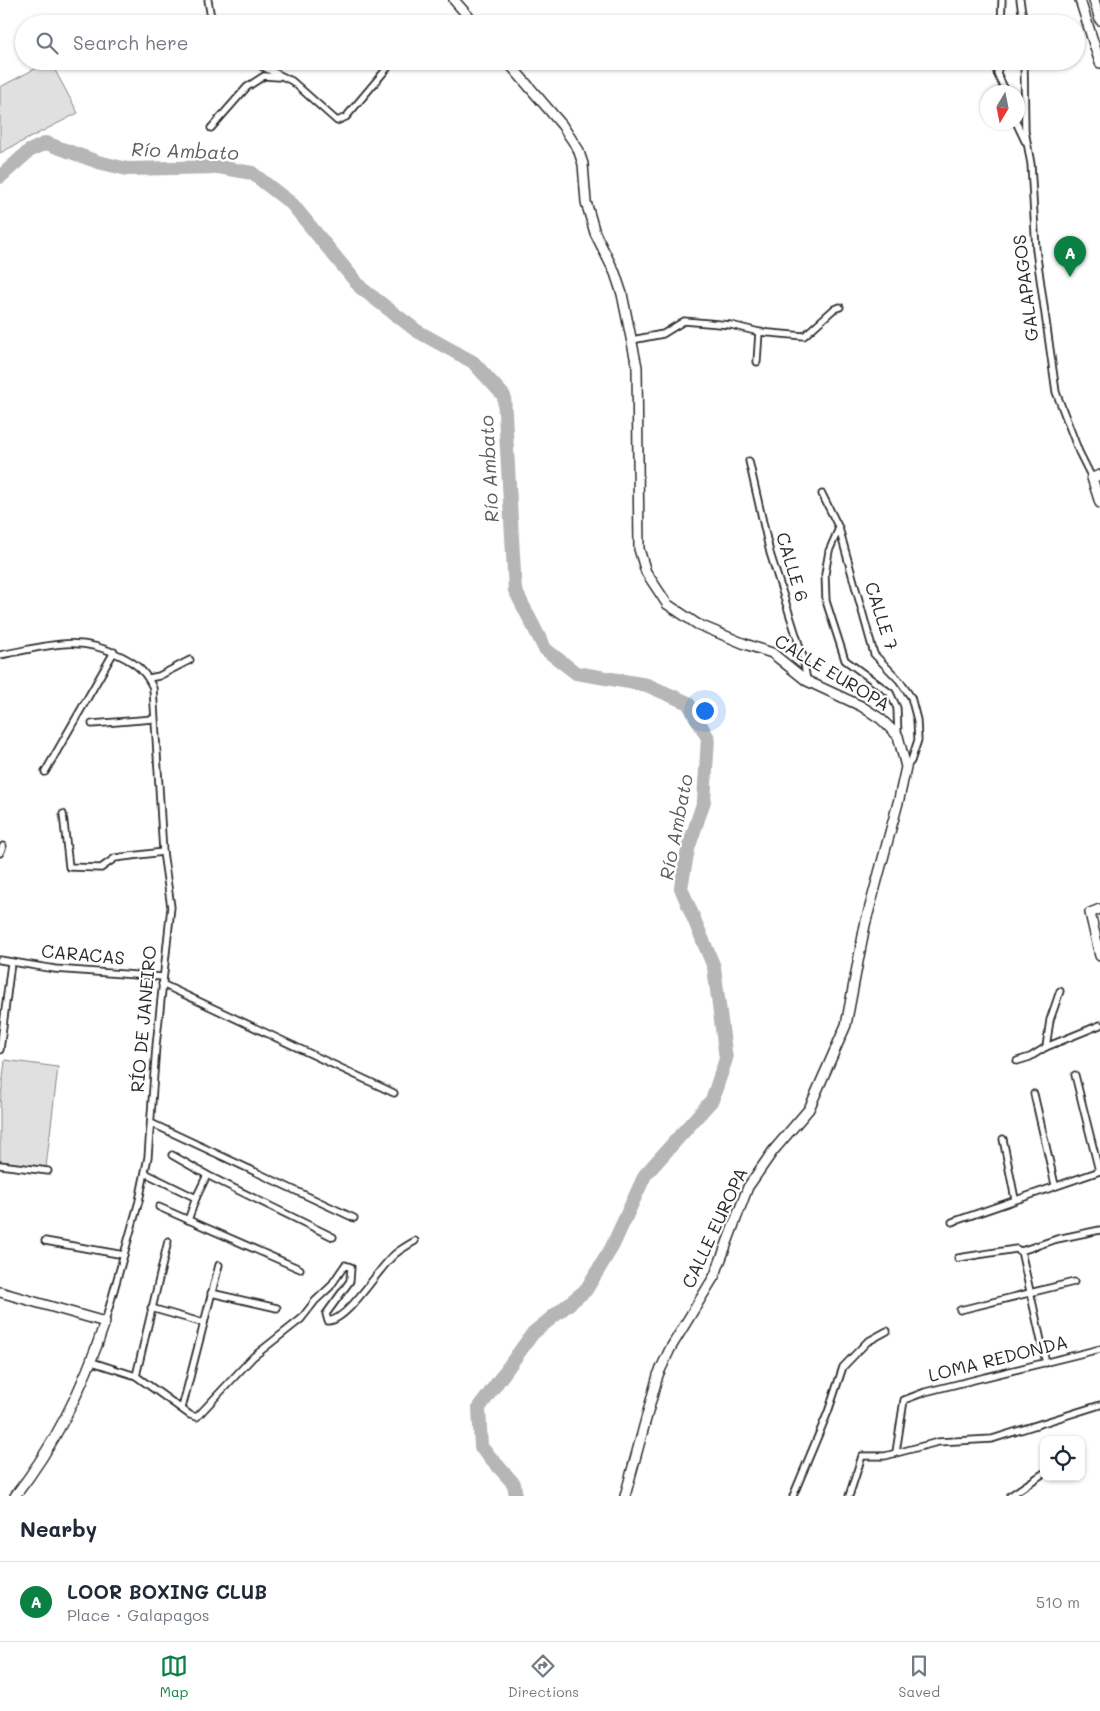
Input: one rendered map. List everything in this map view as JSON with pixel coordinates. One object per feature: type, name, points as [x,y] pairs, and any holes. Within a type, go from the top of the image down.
[{"type":"street","points":[[208,0],[210,15]]},
{"type":"street","points":[[454,0],[467,15]]},
{"type":"street","points":[[1002,0],[1002,15]]},
{"type":"street","points":[[1020,0],[1022,15]]},
{"type":"street","points":[[1080,0],[1085,15]]},
{"type":"street","points":[[1094,0],[1100,20]]},
{"type":"street","points":[[1085,16],[1100,62]]},
{"type":"street","points":[[270,70],[285,77],[339,121],[346,118],[386,70]]},
{"type":"street","name":"CALLE EUROPA","points":[[515,70],[562,125],[578,149],[582,164],[586,202],[595,233],[617,280],[637,367],[639,549],[646,572],[667,604],[697,624],[772,654],[807,681],[861,706],[881,719],[898,736],[906,767],[900,799],[864,925],[846,1026],[809,1109],[773,1151],[748,1188],[715,1275],[670,1349],[658,1375],[625,1496]]},
{"type":"street","points":[[998,70],[997,74],[1002,85]]},
{"type":"street","name":"GALAPAGOS","points":[[1024,70],[1025,131],[1029,147],[1040,284],[1056,392],[1079,452],[1096,476],[1100,503]]},
{"type":"street","points":[[212,128],[247,88],[264,76],[285,77]]},
{"type":"street","points":[[1020,130],[1029,147]]},
{"type":"street","points":[[632,340],[657,336],[684,321],[731,325],[759,332],[804,336],[834,309],[840,307]]},
{"type":"street","points":[[756,362],[759,332]]},
{"type":"street","name":"CALLE 6","points":[[749,461],[770,553],[804,657],[807,681]]},
{"type":"street","name":"CALLE 7","points":[[822,494],[839,528],[874,654],[899,680],[911,698],[918,740],[911,761],[906,767]]},
{"type":"street","points":[[839,528],[829,551],[825,574],[826,601],[845,660],[890,693],[899,719],[898,736]]},
{"type":"street","points":[[0,655],[73,643],[89,643],[114,652],[141,668],[149,678],[159,676],[190,660]]},
{"type":"street","points":[[45,772],[114,652]]},
{"type":"street","name":"RÍO DE JANEIRO","points":[[15,1496],[64,1418],[92,1362],[124,1255],[145,1173],[171,907],[163,852],[153,719],[153,688],[149,678]]},
{"type":"street","points":[[92,724],[153,719]]},
{"type":"street","points":[[63,814],[69,867],[101,868],[115,858],[163,852]]},
{"type":"street","points":[[0,853],[3,846]]},
{"type":"street","points":[[1100,909],[1090,913],[1100,956]]},
{"type":"street","name":"CARACAS","points":[[0,960],[11,963],[163,978]]},
{"type":"street","points":[[0,1050],[11,963]]},
{"type":"street","points":[[162,984],[394,1093]]},
{"type":"street","points":[[1046,1048],[1050,1020],[1060,991]]},
{"type":"street","points":[[1017,1061],[1030,1057],[1046,1048],[1100,1025]]},
{"type":"street","points":[[952,1222],[1099,1171],[1075,1075]]},
{"type":"street","points":[[1034,1094],[1055,1186]]},
{"type":"street","points":[[151,1123],[354,1218]]},
{"type":"street","points":[[1003,1140],[1015,1199]]},
{"type":"street","points":[[172,1155],[207,1175],[333,1237]]},
{"type":"street","points":[[0,1164],[48,1171]]},
{"type":"street","points":[[145,1173],[196,1198]]},
{"type":"street","points":[[188,1220],[207,1175]]},
{"type":"street","points":[[159,1208],[300,1270]]},
{"type":"street","points":[[958,1258],[1016,1249],[1021,1251],[1057,1239],[1100,1230]]},
{"type":"street","points":[[136,1376],[168,1240]]},
{"type":"street","points":[[46,1241],[124,1255]]},
{"type":"street","points":[[92,1362],[136,1376],[190,1415],[197,1417],[253,1357],[302,1319],[315,1301],[330,1288],[345,1265],[351,1266],[350,1281],[326,1314],[328,1321],[336,1318],[364,1294],[370,1282],[395,1254],[415,1241]]},
{"type":"street","points":[[1021,1251],[1046,1363]]},
{"type":"street","points":[[182,1408],[211,1293],[220,1265]]},
{"type":"street","points":[[960,1310],[1074,1282]]},
{"type":"street","points":[[0,1292],[105,1322]]},
{"type":"street","points":[[211,1293],[277,1308]]},
{"type":"street","points":[[151,1308],[204,1323]]},
{"type":"street","points":[[793,1496],[828,1412],[843,1367],[867,1342],[887,1331]]},
{"type":"street","name":"LOMA REDONDA","points":[[896,1452],[904,1400],[925,1392],[1100,1349]]},
{"type":"street","points":[[849,1496],[860,1457],[885,1456],[938,1442],[992,1439],[1100,1405]]},
{"type":"street","points":[[1010,1496],[1040,1475]]},
{"type":"shaded area","points":[[33,70],[55,70],[78,113],[0,153],[0,87]]},
{"type":"shaded area","points":[[5,1060],[58,1067],[46,1167],[0,1161],[0,1105]]},
{"type":"waterway","name":"Río Ambato","points":[[0,177],[29,151],[46,143],[98,162],[127,169],[219,167],[252,173],[292,204],[361,288],[417,331],[473,362],[504,396],[515,590],[545,649],[576,673],[647,685],[688,703],[708,738],[704,801],[688,849],[681,888],[714,967],[726,1059],[712,1100],[645,1175],[612,1247],[586,1290],[533,1333],[479,1408],[481,1447],[514,1484],[516,1496]]},
{"type":"place","name":"LOOR BOXING CLUB","points":[[1070,277]]}]
